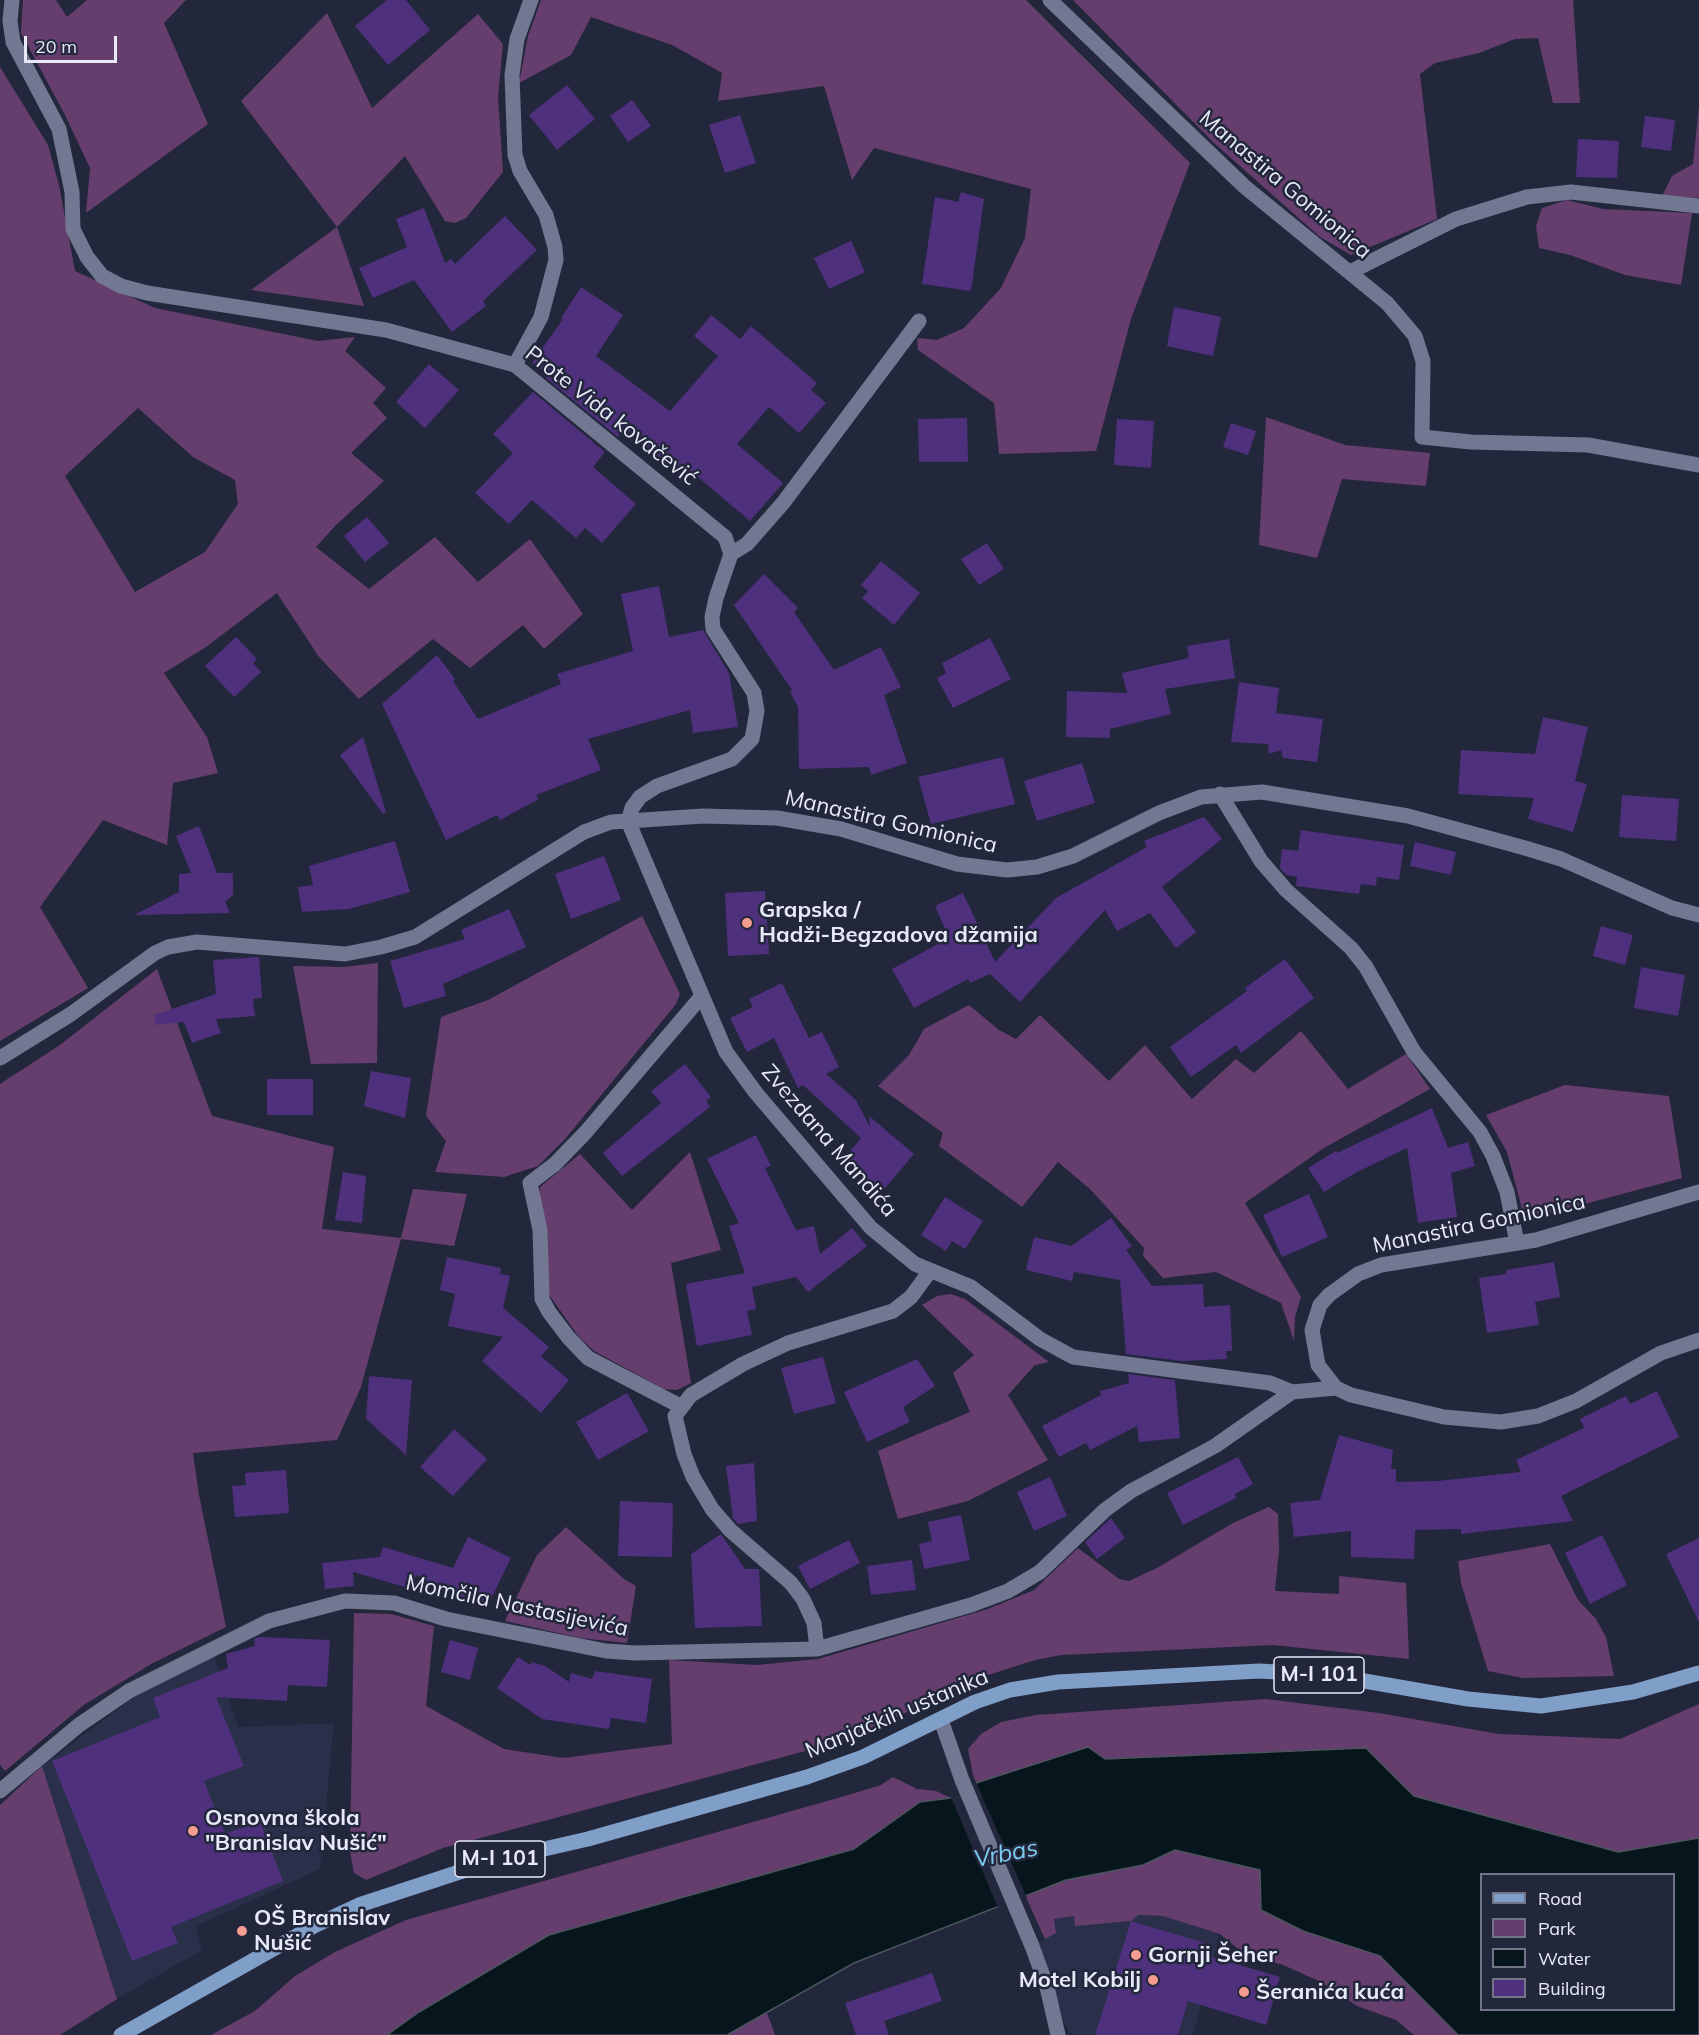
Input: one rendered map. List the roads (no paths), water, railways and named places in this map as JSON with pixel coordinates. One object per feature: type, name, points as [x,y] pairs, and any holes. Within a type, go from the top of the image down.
[{"type":"main road","name":"Manjačkih ustanika","points":[[121,2035],[314,1926],[359,1905],[496,1860],[588,1839],[807,1777],[863,1757],[975,1702],[1033,1685],[1259,1671],[1330,1675],[1468,1699],[1541,1706],[1633,1692],[1699,1673]]},
{"type":"street","name":"Prote Vida kovačević","points":[[12,0],[10,21],[13,42],[59,129],[72,192],[73,229],[87,257],[102,276],[121,286],[147,293],[386,330],[515,365],[718,530],[725,537],[731,554]]},
{"type":"street","points":[[515,365],[541,317],[556,260],[555,247],[546,215],[520,171],[515,155],[512,75],[516,39],[531,0]]},
{"type":"street","name":"Manastira Gomionica","points":[[1050,0],[1245,187],[1352,271],[1387,303],[1415,336],[1423,361],[1422,437],[1471,442],[1588,445],[1699,465]]},
{"type":"street","points":[[1352,271],[1456,219],[1527,197],[1571,192],[1699,206]]},
{"type":"street","points":[[628,821],[632,808],[640,797],[657,786],[732,759],[752,739],[757,711],[754,693],[713,629],[712,617],[716,598],[731,554],[747,544],[783,503],[919,321]]},
{"type":"street","name":"Manastira Gomionica","points":[[0,1058],[71,1014],[154,953],[168,947],[197,942],[345,954],[381,947],[416,937],[584,832],[611,822],[704,816],[777,818],[842,829],[957,864],[1007,870],[1037,867],[1073,856],[1159,813],[1201,797],[1262,792],[1408,816],[1561,859],[1672,908],[1699,915]]},
{"type":"street","points":[[1220,794],[1261,861],[1286,890],[1350,948],[1366,967],[1414,1052],[1480,1132],[1493,1156],[1507,1192],[1517,1244]]},
{"type":"street","name":"Zvezdana Mandića","points":[[628,821],[726,1052],[756,1094],[812,1162],[871,1228],[902,1255],[930,1271],[971,1287],[1040,1339],[1073,1357],[1270,1383],[1292,1392],[1336,1388]]},
{"type":"street","points":[[680,1406],[588,1358],[567,1337],[549,1312],[542,1299],[540,1230],[530,1183],[555,1164],[585,1133],[701,997]]},
{"type":"street","name":"Manastira Gomionica","points":[[1336,1388],[1318,1365],[1312,1330],[1320,1305],[1340,1285],[1381,1265],[1517,1244],[1699,1192]]},
{"type":"street","points":[[817,1649],[814,1623],[803,1599],[791,1583],[730,1530],[712,1509],[693,1477],[675,1416],[680,1406],[691,1395],[743,1364],[788,1343],[893,1311],[911,1297],[930,1271]]},
{"type":"street","points":[[1336,1388],[1371,1401],[1422,1413],[1501,1422],[1538,1416],[1576,1401],[1661,1353],[1699,1340]]},
{"type":"street","name":"Momčila Nastasijevića","points":[[0,1791],[79,1725],[129,1692],[269,1621],[345,1601],[394,1603],[446,1619],[606,1651],[653,1653],[817,1649],[971,1605],[1008,1591],[1040,1572],[1105,1510],[1131,1491],[1215,1446],[1292,1392]]},
{"type":"street","points":[[941,1720],[962,1780],[1032,1946],[1047,1987],[1058,2035]]},
{"type":"water","name":"Vrbas","points":[[1088,1747],[1105,1759],[1366,1748],[1414,1796],[1618,1852],[1699,1838],[1699,2035],[1458,2035],[1380,1956],[1303,1931],[1261,1910],[1260,1870],[1175,1850],[1143,1865],[1066,1880],[854,1963],[727,2035],[387,2035],[419,2012],[549,1935],[854,1849],[920,1802],[951,1798],[976,1783]]},
{"type":"place","name":"Grapska / Hadži-Begzadova džamija","points":[[747,923]]},
{"type":"place","name":"Osnovna škola \"Branislav Nušić\"","points":[[193,1831]]},
{"type":"place","name":"OŠ Branislav Nušić","points":[[242,1931]]},
{"type":"place","name":"Gornji Šeher","points":[[1136,1955]]},
{"type":"place","name":"Motel Kobilj","points":[[1153,1980]]},
{"type":"place","name":"Šeranića kuća","points":[[1244,1992]]}]
